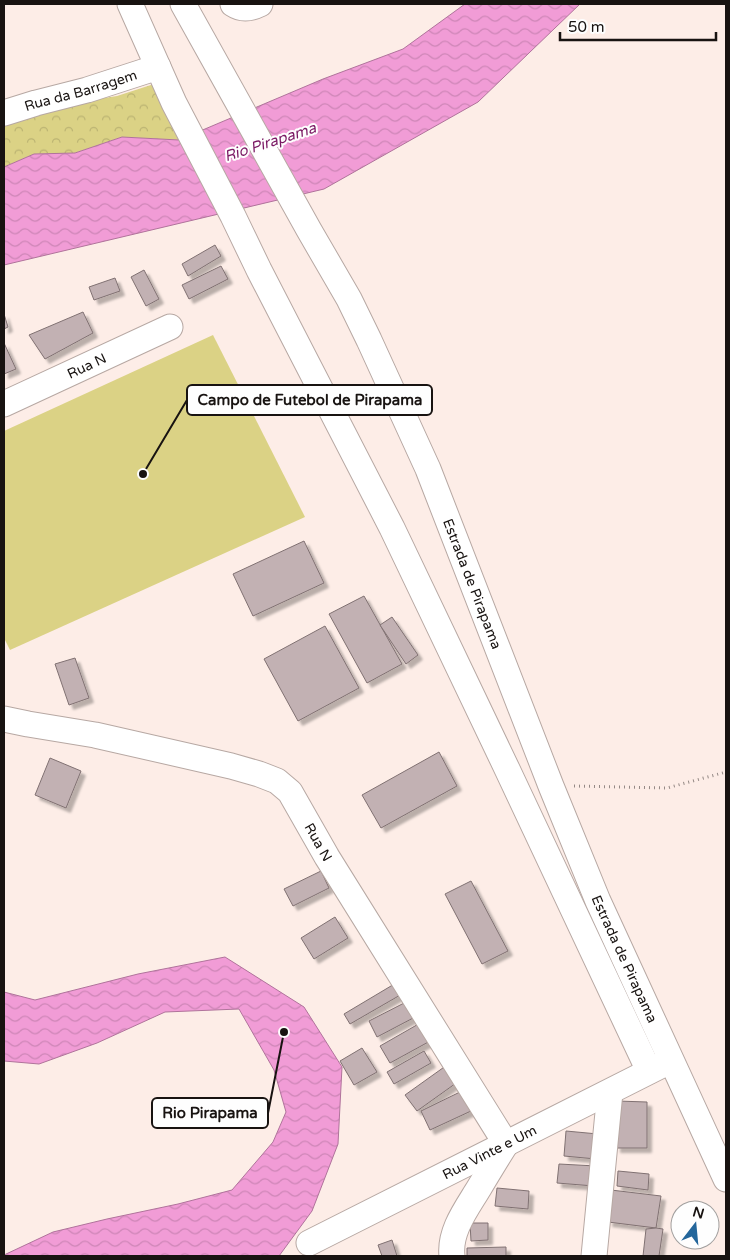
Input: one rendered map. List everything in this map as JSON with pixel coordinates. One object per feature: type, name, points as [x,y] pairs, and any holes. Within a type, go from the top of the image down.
[{"type":"street","points":[[130,4],[174,103],[392,528],[504,762],[660,1066]]},
{"type":"street","name":"Estrada de Pirapama","points":[[183,4],[308,230],[349,299],[369,340],[428,469],[551,786],[598,901],[660,1066],[726,1179]]},
{"type":"street","points":[[233,4],[242,8],[250,8],[260,4]]},
{"type":"street","name":"Rua da Barragem","points":[[4,113],[87,90],[158,67]]},
{"type":"street","name":"Rua N","points":[[4,404],[170,327]]},
{"type":"street","name":"Rua N","points":[[4,719],[95,735],[231,766],[277,781],[290,792],[327,858],[506,1144]]},
{"type":"street","name":"Rua Vinte e Um","points":[[309,1243],[660,1066]]},
{"type":"street","points":[[594,1256],[610,1092]]},
{"type":"street","points":[[447,1254],[460,1220],[506,1144]]},
{"type":"path","points":[[551,786],[667,788],[726,772]]},
{"type":"green space","points":[[154,84],[179,140],[122,137],[75,153],[34,154],[4,167],[4,126],[67,104],[117,96]]},
{"type":"green space","points":[[213,335],[305,517],[10,650],[4,638],[4,431]]},
{"type":"water","points":[[465,4],[580,4],[478,102],[324,189],[4,265],[4,167],[34,154],[75,153],[122,137],[179,140],[323,79],[403,49]]},
{"type":"water","points":[[225,957],[304,1007],[342,1067],[338,1144],[312,1211],[279,1256],[4,1256],[53,1232],[232,1190],[273,1142],[286,1112],[274,1070],[239,1009],[165,1012],[97,1043],[39,1064],[4,1061],[4,992],[35,1000],[138,974]]},
{"type":"building","points":[[215,245],[221,256],[188,276],[182,264]]},
{"type":"building","points":[[221,266],[228,279],[189,299],[182,285]]},
{"type":"building","points":[[144,270],[159,299],[146,306],[131,277]]},
{"type":"building","points":[[115,278],[120,291],[94,300],[89,287]]},
{"type":"building","points":[[83,312],[93,333],[45,359],[29,335]]},
{"type":"building","points":[[4,314],[8,327],[4,329]]},
{"type":"building","points":[[4,343],[16,369],[4,374]]},
{"type":"building","points":[[304,541],[324,583],[253,616],[233,574]]},
{"type":"building","points":[[364,596],[402,664],[367,683],[329,614]]},
{"type":"building","points":[[392,617],[418,655],[406,664],[380,625]]},
{"type":"building","points":[[325,626],[359,688],[298,721],[264,659]]},
{"type":"building","points":[[75,658],[89,698],[69,705],[55,664]]},
{"type":"building","points":[[439,752],[457,786],[381,828],[362,795]]},
{"type":"building","points":[[50,758],[81,771],[66,808],[35,795]]},
{"type":"building","points":[[321,871],[329,888],[293,906],[284,889]]},
{"type":"building","points":[[471,881],[508,951],[482,964],[445,894]]},
{"type":"building","points":[[335,917],[348,938],[314,959],[301,938]]},
{"type":"building","points":[[396,983],[402,994],[350,1024],[344,1014]]},
{"type":"building","points":[[408,1001],[417,1016],[377,1037],[369,1021]]},
{"type":"building","points":[[422,1022],[432,1040],[390,1063],[380,1046]]},
{"type":"building","points":[[362,1048],[377,1072],[354,1085],[340,1061]]},
{"type":"building","points":[[424,1051],[431,1063],[394,1084],[387,1072]]},
{"type":"building","points":[[447,1065],[459,1081],[417,1111],[405,1095]]},
{"type":"building","points":[[462,1091],[471,1111],[430,1130],[421,1111]]},
{"type":"building","points":[[617,1101],[647,1102],[647,1148],[616,1148]]},
{"type":"building","points":[[566,1131],[598,1134],[596,1159],[564,1156]]},
{"type":"building","points":[[559,1164],[596,1166],[594,1186],[557,1183]]},
{"type":"building","points":[[618,1171],[649,1174],[648,1190],[617,1186]]},
{"type":"building","points":[[497,1188],[529,1191],[528,1209],[495,1206]]},
{"type":"building","points":[[611,1190],[661,1196],[656,1228],[608,1222]]},
{"type":"building","points":[[470,1223],[488,1223],[488,1240],[471,1241]]},
{"type":"building","points":[[646,1229],[663,1229],[659,1256],[643,1256]]},
{"type":"building","points":[[392,1240],[397,1256],[382,1256],[378,1245]]},
{"type":"building","points":[[506,1247],[506,1256],[467,1256],[467,1248]]},
{"type":"place","name":"Campo de Futebol de Pirapama","points":[[143,474]]},
{"type":"place","name":"Rio Pirapama","points":[[284,1032]]}]
